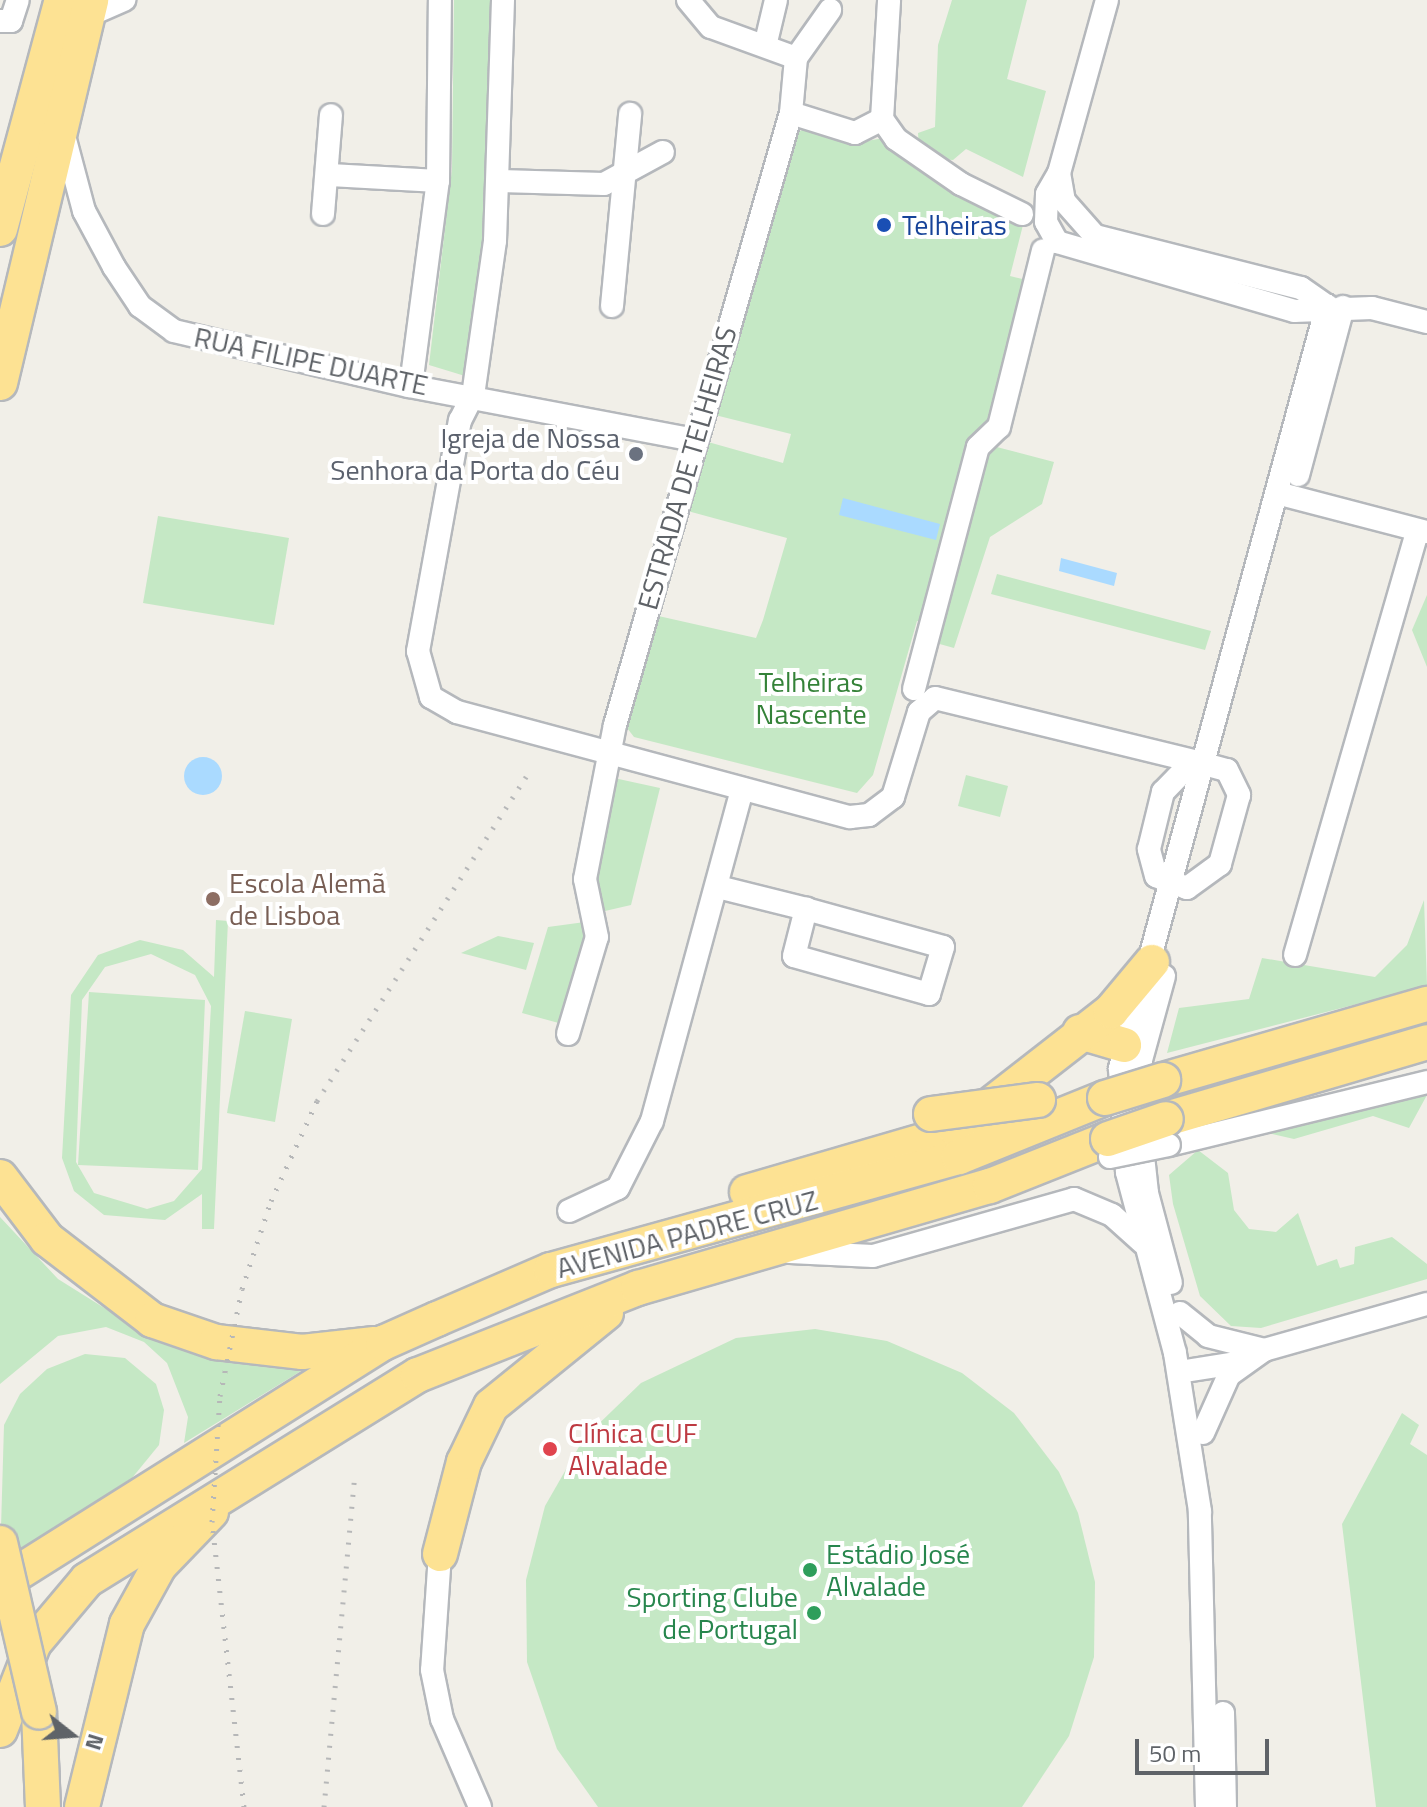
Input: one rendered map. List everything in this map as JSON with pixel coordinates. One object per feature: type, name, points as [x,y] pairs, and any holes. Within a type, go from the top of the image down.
[{"type":"highway","points":[[0,383],[59,116],[79,6]]},
{"type":"highway","points":[[0,229],[79,6]]},
{"type":"highway","points":[[747,1192],[957,1131],[1080,1032],[1111,1011],[1152,962]]},
{"type":"highway","name":"AVENIDA PADRE CRUZ","points":[[0,1584],[383,1343],[551,1270],[959,1157],[1105,1098],[1427,1004]]},
{"type":"highway","points":[[1080,1032],[1124,1045]]},
{"type":"highway","name":"AVENIDA PADRE CRUZ","points":[[236,1486],[418,1375],[489,1341],[638,1288],[1168,1132],[1427,1042]]},
{"type":"highway","points":[[699,1230],[747,1192],[807,1160],[931,1114],[1038,1100],[1105,1098]]},
{"type":"highway","points":[[0,1177],[47,1239],[96,1284],[152,1320],[216,1342],[302,1352],[383,1343]]},
{"type":"highway","points":[[440,1554],[464,1462],[491,1406],[638,1288]]},
{"type":"highway","points":[[0,1730],[14,1684],[58,1608],[156,1531],[236,1486]]},
{"type":"highway","points":[[82,1807],[119,1647],[138,1602],[159,1566],[236,1486]]},
{"type":"highway","points":[[0,1543],[39,1712],[43,1807]]},
{"type":"highway","points":[[93,1754],[99,1807]]},
{"type":"street","points":[[0,21],[11,21],[18,0]]},
{"type":"street","points":[[79,6],[124,0]]},
{"type":"street","points":[[411,385],[438,181],[440,0]]},
{"type":"street","points":[[503,0],[500,181],[473,395],[460,420],[418,651],[425,689],[446,708],[850,817],[878,810],[898,789],[919,712],[935,698],[1206,763],[1239,785],[1224,852],[1207,880],[1180,886],[1156,876],[1149,857],[1163,792],[1158,766],[1137,748]]},
{"type":"street","points":[[688,0],[711,27],[766,42],[796,58],[830,10]]},
{"type":"street","points":[[766,42],[776,0]]},
{"type":"street","points":[[889,0],[882,119],[896,139],[961,184],[1022,214]]},
{"type":"street","points":[[914,689],[978,447],[999,427],[1050,246],[1045,203],[1059,173],[1107,0]]},
{"type":"street","name":"ESTRADA DE TELHEIRAS","points":[[568,1034],[597,937],[585,879],[609,750],[647,610],[681,508],[695,440],[791,113],[796,58]]},
{"type":"street","points":[[791,113],[855,133],[882,119]]},
{"type":"street","points":[[612,306],[630,114]]},
{"type":"street","points":[[323,214],[330,175],[331,115]]},
{"type":"street","name":"RUA FILIPE DUARTE","points":[[59,116],[84,211],[114,267],[154,317],[174,331],[411,385],[695,440]]},
{"type":"street","points":[[500,181],[604,184],[663,152]]},
{"type":"street","points":[[1059,173],[1064,201],[1079,225],[1095,236],[1301,288],[1335,306]]},
{"type":"street","points":[[330,175],[438,181]]},
{"type":"street","points":[[1050,246],[1294,311],[1335,306],[1427,322]]},
{"type":"street","points":[[1207,1807],[1204,1564],[1180,1313],[1147,1193],[1151,1084],[1180,886],[1206,763],[1285,495],[1335,306]]},
{"type":"street","points":[[1285,495],[1423,531],[1295,955]]},
{"type":"street","points":[[1163,792],[1206,763]]},
{"type":"street","points":[[569,1211],[618,1188],[633,1164],[652,1121],[718,887],[742,789]]},
{"type":"street","points":[[1180,886],[1124,1045],[1122,1121],[1143,1243],[1186,1371],[1203,1433],[1223,1634],[1225,1807]]},
{"type":"street","points":[[718,887],[806,909],[943,947],[929,994],[794,956],[806,909]]},
{"type":"street","points":[[1124,1045],[1151,1084]]},
{"type":"street","name":"AVENIDA PADRE CRUZ","points":[[1168,1132],[1427,1082]]},
{"type":"street","points":[[761,1251],[873,1256],[1074,1199],[1112,1215],[1143,1243]]},
{"type":"street","points":[[1186,1371],[1256,1355],[1427,1304]]},
{"type":"street","points":[[1180,1313],[1208,1336],[1256,1355]]},
{"type":"street","points":[[1203,1433],[1222,1385],[1256,1355]]},
{"type":"street","points":[[440,1554],[432,1670],[446,1731],[480,1807]]},
{"type":"green space","points":[[454,0],[494,0],[487,241],[465,376],[429,365],[452,169]]},
{"type":"green space","points":[[952,0],[1027,0],[1007,79],[1046,91],[1023,177],[966,149],[953,160],[930,158],[919,147],[918,133],[935,127],[938,45]]},
{"type":"green space","name":"Telheiras Nascente","points":[[804,129],[855,143],[884,138],[1023,225],[1010,276],[1031,281],[989,445],[1054,462],[1042,504],[990,537],[954,648],[936,643],[940,627],[917,621],[873,775],[857,793],[634,737],[624,724],[654,615],[756,638],[763,620],[787,538],[684,510],[701,440],[783,463],[791,434],[707,413],[796,133]]},
{"type":"green space","points":[[158,516],[289,538],[274,625],[143,603]]},
{"type":"green space","points":[[997,574],[1211,631],[1205,650],[991,594]]},
{"type":"green space","points":[[1427,595],[1427,667],[1412,630]]},
{"type":"green space","points":[[966,775],[1008,786],[1000,817],[958,806]]},
{"type":"green space","points":[[614,778],[660,788],[631,905],[605,911],[596,878]]},
{"type":"green space","points":[[1424,900],[1427,986],[1167,1053],[1179,1008],[1249,999],[1262,958],[1375,977],[1407,945]]},
{"type":"green space","points":[[216,920],[228,921],[214,1229],[202,1229],[202,1194],[165,1220],[104,1215],[74,1191],[62,1158],[71,995],[98,955],[140,940],[183,950],[214,977]],"holes":[[[151,954],[195,975],[211,1006],[202,1169],[174,1201],[147,1209],[94,1193],[76,1162],[82,1000],[105,967]]]},
{"type":"green space","points":[[585,922],[593,937],[566,1025],[522,1013],[548,927]]},
{"type":"green space","points":[[498,936],[534,943],[526,970],[461,953]]},
{"type":"green space","points":[[89,992],[205,1000],[198,1170],[78,1165]]},
{"type":"green space","points":[[245,1011],[292,1019],[275,1122],[227,1113]]},
{"type":"green space","points":[[1427,1095],[1409,1128],[1373,1116],[1294,1139],[1268,1133]]},
{"type":"green space","points":[[1198,1150],[1228,1173],[1234,1210],[1249,1229],[1276,1232],[1298,1213],[1317,1266],[1337,1259],[1340,1268],[1354,1264],[1355,1247],[1392,1237],[1427,1264],[1427,1279],[1261,1328],[1231,1326],[1200,1296],[1173,1204],[1169,1175]]},
{"type":"green space","points":[[0,1217],[58,1279],[149,1336],[222,1362],[301,1371],[184,1443],[188,1417],[167,1363],[144,1342],[106,1327],[58,1336],[0,1384]]},
{"type":"green space","name":"Estádio José Alvalade","points":[[815,1329],[887,1341],[962,1373],[1014,1413],[1059,1472],[1078,1513],[1095,1582],[1094,1657],[1069,1736],[1022,1807],[598,1807],[557,1749],[527,1662],[526,1580],[545,1506],[584,1438],[641,1383],[736,1338]]},
{"type":"green space","points":[[85,1354],[125,1358],[156,1384],[164,1410],[159,1445],[132,1478],[0,1563],[4,1425],[20,1394],[47,1369]]},
{"type":"green space","points":[[1402,1413],[1419,1425],[1410,1444],[1427,1455],[1427,1807],[1376,1807],[1342,1524]]},
{"type":"water","points":[[843,498],[940,524],[936,540],[839,515]]},
{"type":"water","points":[[1061,558],[1117,573],[1114,586],[1059,571]]},
{"type":"water","points":[[203,757],[216,763],[222,776],[216,789],[203,795],[190,789],[184,776],[190,763]]},
{"type":"railway","points":[[244,1807],[212,1522],[220,1396],[242,1289],[271,1201],[317,1101],[530,770]]},
{"type":"railway","points":[[324,1807],[354,1482]]},
{"type":"place","name":"Telheiras","points":[[884,225]]},
{"type":"place","name":"Igreja de Nossa Senhora da Porta do Céu","points":[[636,454]]},
{"type":"place","name":"Escola Alemã de Lisboa","points":[[213,899]]},
{"type":"place","name":"Clínica CUF Alvalade","points":[[550,1449]]},
{"type":"place","name":"Estádio José Alvalade","points":[[810,1570]]},
{"type":"place","name":"Sporting Clube de Portugal","points":[[814,1613]]}]
